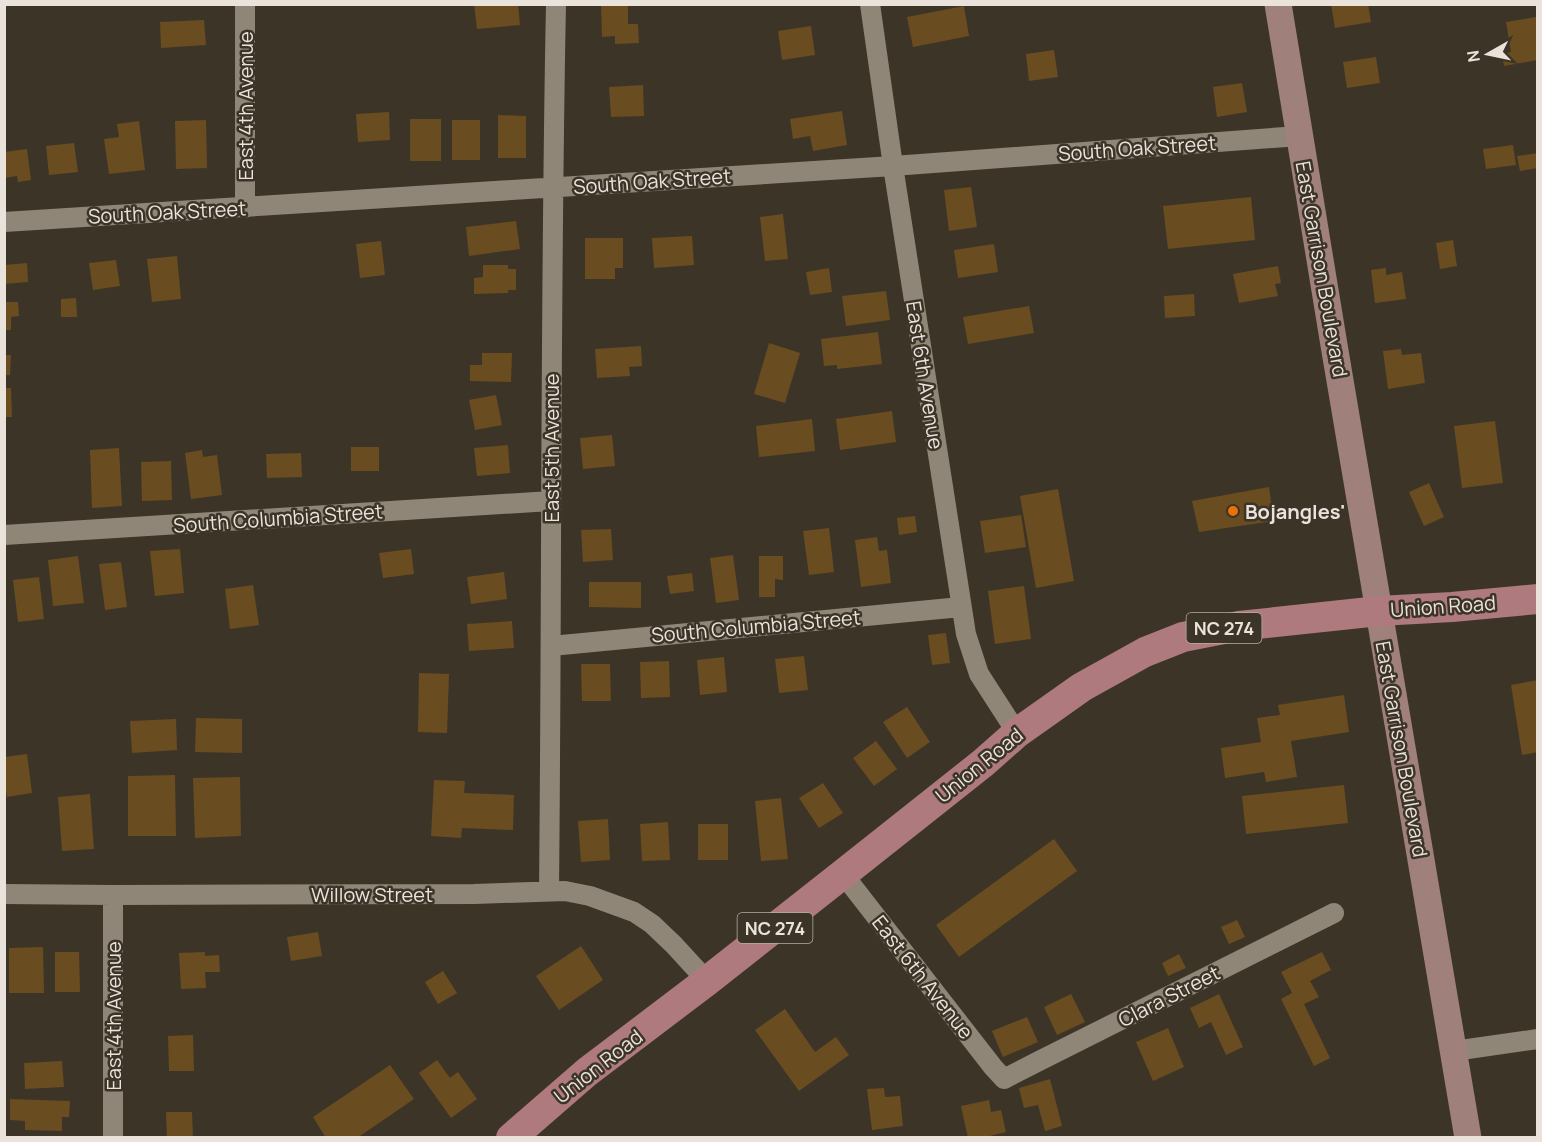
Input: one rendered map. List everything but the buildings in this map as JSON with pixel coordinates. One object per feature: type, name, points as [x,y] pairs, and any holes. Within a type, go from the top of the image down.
[{"type":"main road","name":"East Garrison Boulevard","points":[[1278,4],[1468,1137]]},
{"type":"main road","name":"Union Road","points":[[511,1137],[587,1072],[843,874],[983,763],[1017,733],[1102,674],[1145,652],[1184,637],[1239,626],[1379,611],[1538,599]]},
{"type":"street","name":"East 4th Avenue","points":[[245,4],[245,208]]},
{"type":"street","name":"East 5th Avenue","points":[[549,891],[552,187],[556,4]]},
{"type":"street","name":"East 6th Avenue","points":[[870,4],[966,634],[979,674],[1017,733]]},
{"type":"street","name":"South Oak Street","points":[[4,222],[893,166],[1299,136]]},
{"type":"street","name":"South Columbia Street","points":[[4,535],[551,501]]},
{"type":"street","name":"South Columbia Street","points":[[551,646],[961,607]]},
{"type":"street","name":"East 6th Avenue","points":[[843,874],[1004,1079]]},
{"type":"street","name":"Willow Street","points":[[4,894],[474,894],[565,891],[590,896],[634,912],[652,924],[707,981]]},
{"type":"street","name":"East 4th Avenue","points":[[113,895],[114,1137]]},
{"type":"street","name":"Clara Street","points":[[1004,1079],[1334,913]]},
{"type":"street","points":[[1454,1052],[1538,1039]]},
{"type":"place","name":"Bojangles'","points":[[1233,511]]}]
